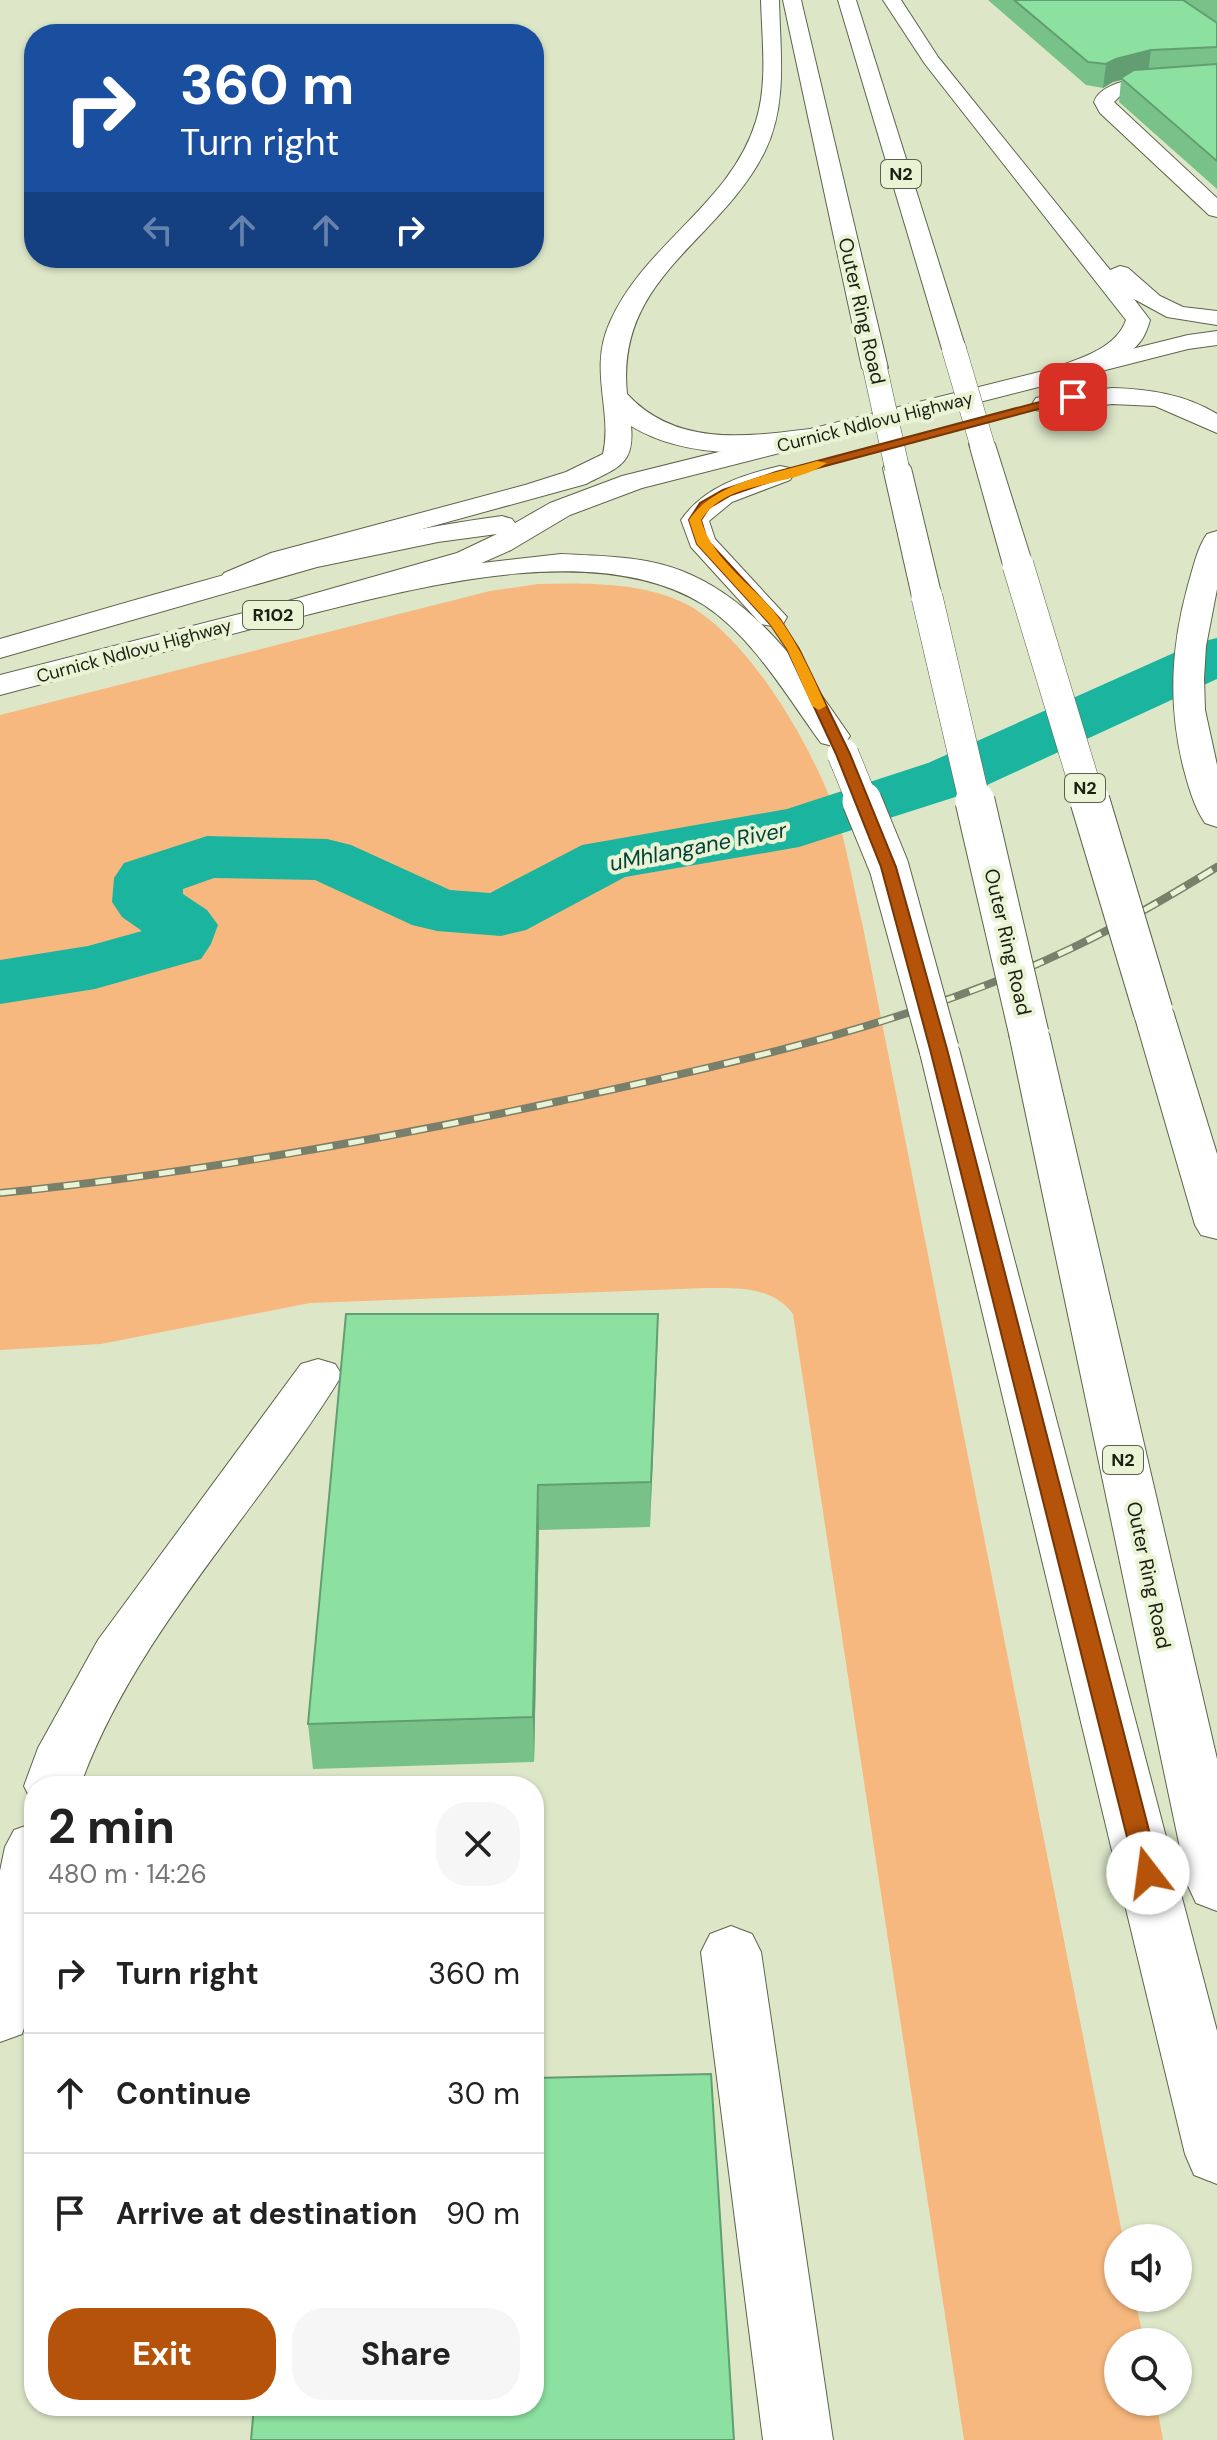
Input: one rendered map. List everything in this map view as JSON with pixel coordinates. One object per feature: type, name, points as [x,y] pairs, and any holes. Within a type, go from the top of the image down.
[{"type":"main road","points":[[235,579],[281,559],[535,491],[598,469],[615,458],[620,445],[613,395],[615,342],[635,298],[743,172],[759,144],[767,120],[771,89],[770,0]]},
{"type":"main road","name":"Outer Ring Road","points":[[792,0],[1029,1034],[1217,1886]]},
{"type":"main road","name":"N2","points":[[847,0],[1217,1225]]},
{"type":"main road","points":[[892,0],[931,60],[1043,205],[1138,320],[1133,336],[1119,349],[1045,392]]},
{"type":"main road","points":[[1217,78],[1120,87],[1106,96],[1104,102],[1107,109],[1217,210]]},
{"type":"main road","points":[[1043,205],[1106,257],[1145,299],[1172,312],[1217,318]]},
{"type":"main road","name":"Curnick Ndlovu Highway","points":[[957,427],[1045,392],[1188,342],[1216,354]]},
{"type":"main road","name":"Curnick Ndlovu Highway","points":[[677,502],[780,474],[825,456],[1045,392],[1168,374]]},
{"type":"main road","points":[[1045,392],[1143,396],[1189,408],[1217,425]]},
{"type":"main road","points":[[613,395],[626,414],[637,421],[683,438],[761,443],[825,456]]},
{"type":"main road","name":"Curnick Ndlovu Highway","points":[[868,451],[912,439]]},
{"type":"main road","name":"Curnick Ndlovu Highway","points":[[0,685],[278,613],[467,559],[593,494],[825,456]]},
{"type":"main road","points":[[780,474],[727,492],[704,506],[695,520],[696,531],[701,541],[775,622],[793,649],[838,745],[889,867],[939,1049],[1217,2154]]},
{"type":"main road","name":"Curnick Ndlovu Highway","points":[[0,649],[235,579],[449,533],[630,510]]},
{"type":"main road","points":[[1217,540],[1189,636],[1187,686],[1191,735],[1217,816]]},
{"type":"main road","points":[[278,613],[413,582],[511,566],[572,562],[641,570],[677,581],[713,598],[728,611],[755,635],[838,745]]},
{"type":"main road","points":[[56,1776],[66,1748],[117,1655],[318,1375]]},
{"type":"main road","points":[[0,2015],[24,1896]]},
{"type":"main road","points":[[731,1952],[798,2440]]},
{"type":"shaded area","points":[[538,584],[592,584],[630,587],[682,602],[732,640],[756,668],[798,733],[830,798],[840,826],[863,927],[1120,2224],[1104,2224],[1104,2312],[1138,2312],[1141,2328],[1104,2328],[1104,2416],[1159,2416],[1163,2440],[964,2440],[793,1314],[784,1305],[754,1290],[719,1288],[310,1303],[101,1344],[0,1350],[0,715],[490,591]]},
{"type":"building","points":[[1014,0],[1183,0],[1217,23],[1217,47],[1151,50],[1106,64],[1088,62]]},
{"type":"building","points":[[1217,64],[1217,161],[1121,78],[1134,70]]},
{"type":"building","points":[[346,1314],[658,1314],[651,1482],[538,1485],[533,1717],[308,1724]]},
{"type":"building","points":[[711,2074],[734,2440],[251,2440],[253,2416],[544,2416],[544,2078]]},
{"type":"waterway","name":"uMhlangane River","points":[[0,982],[95,967],[175,944],[182,925],[147,902],[149,878],[207,857],[327,860],[437,910],[501,915],[606,860],[799,827],[951,777],[1217,656]]},
{"type":"railway","points":[[0,1193],[211,1166],[421,1130],[690,1072],[820,1039],[949,999],[1011,975],[1109,929],[1217,867]]},
{"type":"slow traffic","points":[[819,706],[793,649],[756,599],[701,541],[695,520],[704,506],[727,492],[821,463]]},
{"type":"route","points":[[1073,397],[780,474],[727,492],[704,506],[695,520],[701,541],[756,599],[793,649],[843,754],[889,867],[939,1049],[1148,1873]]}]
